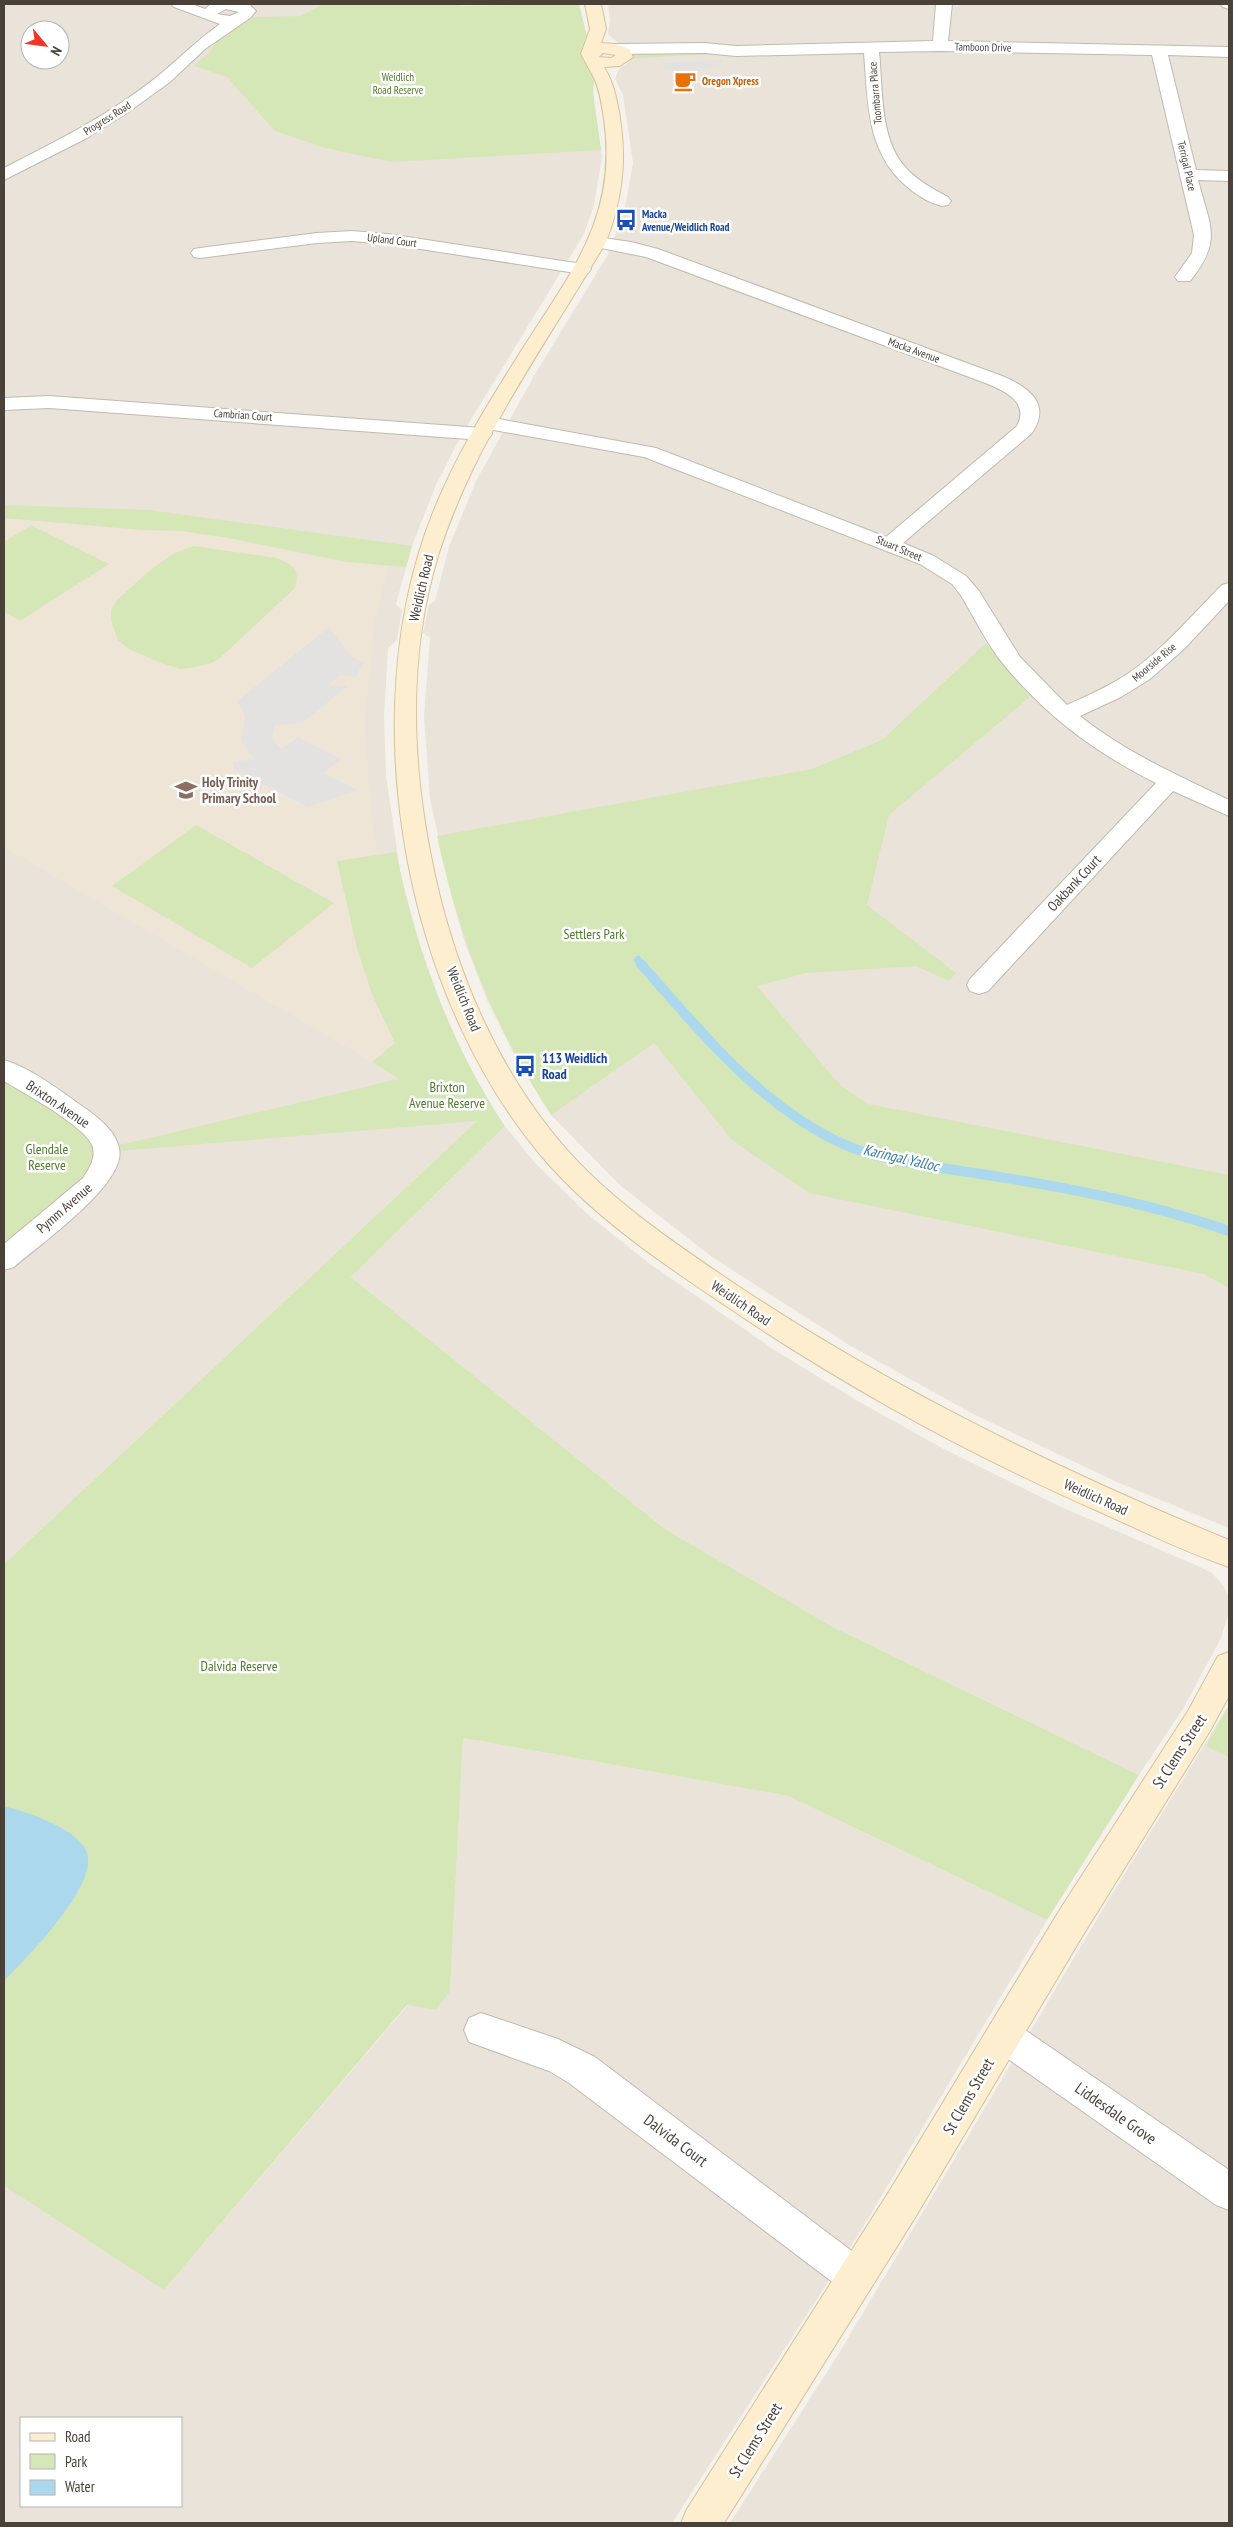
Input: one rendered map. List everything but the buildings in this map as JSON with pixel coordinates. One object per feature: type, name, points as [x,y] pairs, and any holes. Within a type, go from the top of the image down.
[{"type":"street","points":[[179,4],[217,10],[237,4],[243,10]]},
{"type":"street","points":[[186,4],[217,10]]},
{"type":"street","points":[[594,4],[598,29],[618,55]]},
{"type":"street","points":[[940,46],[944,4]]},
{"type":"street","name":"Progress Road","points":[[199,46],[217,10]]},
{"type":"street","name":"Progress Road","points":[[4,175],[78,136],[122,110],[164,79],[199,46],[243,10]]},
{"type":"street","points":[[598,29],[591,55],[603,64],[618,55]]},
{"type":"street","name":"Tamboon Drive","points":[[618,55],[707,57],[736,51],[940,46],[1229,52]]},
{"type":"street","name":"Toombarra Place","points":[[871,47],[876,119],[884,148],[908,181],[943,201]]},
{"type":"street","name":"Terrigal Place","points":[[1159,50],[1201,225],[1203,245],[1200,257],[1184,277]]},
{"type":"street","name":"Weidlich Road","points":[[591,55],[607,87],[617,154],[617,172],[609,209],[597,242],[582,269],[467,460],[440,521],[418,590],[407,671],[406,762],[418,852],[448,961],[478,1034],[518,1106],[546,1143],[580,1179],[621,1215],[672,1254],[775,1325],[873,1385],[1008,1457],[1134,1515],[1229,1554]]},
{"type":"street","points":[[607,87],[618,55]]},
{"type":"street","points":[[1189,175],[1229,176]]},
{"type":"street","name":"Upland Court","points":[[200,253],[317,238],[352,236],[406,241],[582,269]]},
{"type":"street","name":"Macka Avenue","points":[[597,242],[631,247],[652,254],[995,380],[1022,394],[1031,407],[1032,415],[1025,429],[890,544]]},
{"type":"street","points":[[1165,272],[1202,281]]},
{"type":"street","name":"Cambrian Court","points":[[4,404],[49,402],[485,429]]},
{"type":"street","name":"Stuart Street","points":[[485,429],[649,452],[890,544],[927,560],[958,580],[976,600],[1012,662],[1064,714],[1104,745],[1170,781],[1229,809]]},
{"type":"street","name":"Moorside Rise","points":[[1064,714],[1108,694],[1142,674],[1169,650],[1229,589]]},
{"type":"street","name":"Oakbank Court","points":[[979,985],[1170,781]]},
{"type":"street","name":"Brixton Avenue","points":[[4,1069],[85,1121],[96,1130],[106,1146]]},
{"type":"street","name":"Pymm Avenue","points":[[4,1259],[92,1185],[103,1166],[106,1146]]},
{"type":"street","name":"St Clems Street","points":[[701,2523],[914,2186],[1003,2035],[1119,1845],[1199,1721],[1229,1666]]},
{"type":"street","name":"Dalvida Court","points":[[481,2030],[558,2057],[582,2070],[856,2277]]},
{"type":"street","name":"Liddesdale Grove","points":[[1003,2035],[1229,2192]]},
{"type":"shaded area","points":[[4,4],[579,4],[588,41],[582,57],[592,67],[594,75],[593,93],[602,157],[594,205],[584,234],[461,436],[436,485],[412,546],[396,604],[402,610],[397,640],[388,648],[384,717],[386,776],[401,877],[420,946],[443,1010],[467,1062],[492,1107],[4,1564]]},
{"type":"shaded area","points":[[608,4],[1229,4],[1229,1528],[1119,1483],[973,1414],[849,1345],[712,1257],[621,1186],[551,1115],[516,1058],[487,1000],[465,943],[452,898],[430,799],[424,716],[430,638],[423,633],[429,605],[435,601],[449,547],[476,481],[534,376],[607,256],[624,213],[633,163],[623,95],[615,79],[619,69],[629,62],[631,55],[608,34],[610,20]]},
{"type":"shaded area","points":[[724,60],[709,68],[669,70],[665,69],[664,63]]},
{"type":"shaded area","name":"Holy Trinity Primary School","points":[[4,518],[143,530],[181,531],[229,538],[308,556],[388,566],[374,626],[365,722],[370,805],[377,855],[337,861],[357,948],[371,992],[395,1043],[372,1062],[4,847]]},
{"type":"shaded area","points":[[329,627],[352,657],[364,663],[355,677],[340,675],[328,685],[348,686],[302,723],[275,725],[272,739],[281,749],[298,737],[341,759],[323,773],[358,790],[308,807],[233,769],[233,762],[254,759],[241,740],[245,716],[237,701]]},
{"type":"shaded area","points":[[505,1126],[535,1163],[586,1213],[650,1264],[773,1349],[856,1400],[942,1448],[1059,1506],[1212,1573],[1223,1585],[1229,1597],[1229,1611],[1221,1638],[1184,1707],[1139,1775],[833,1627],[665,1529],[351,1277]]},
{"type":"shaded area","points":[[1229,1705],[1229,2523],[730,2523],[838,2355],[1103,1909]]},
{"type":"shaded area","points":[[463,1738],[788,1796],[1047,1920],[855,2240],[672,2523],[4,2523],[4,2186],[164,2290],[408,2005],[436,2010],[450,1992]]},
{"type":"green space","name":"Weidlich Road Reserve","points":[[324,4],[459,4],[460,6],[579,4],[588,41],[582,57],[592,67],[594,75],[593,93],[601,150],[391,162],[325,148],[275,131],[227,77],[194,66],[210,52],[218,39],[249,17],[301,16]]},
{"type":"green space","points":[[711,50],[716,53],[631,59],[630,51]]},
{"type":"green space","points":[[4,505],[149,510],[412,546],[406,567],[347,562],[229,538],[181,531],[143,530],[4,518]]},
{"type":"green space","points":[[31,525],[109,564],[20,621],[4,612],[4,542]]},
{"type":"green space","points":[[194,546],[276,558],[294,568],[297,582],[295,588],[220,658],[212,663],[180,669],[129,649],[118,640],[111,621],[111,610],[116,601],[162,561]]},
{"type":"green space","name":"Settlers Park","points":[[986,643],[1030,697],[889,815],[867,905],[956,973],[949,981],[916,966],[806,973],[757,986],[839,1084],[868,1104],[1229,1175],[1229,1288],[1204,1274],[809,1193],[732,1140],[654,1043],[551,1115],[513,1049],[481,981],[456,910],[437,836],[812,769],[882,740]]},
{"type":"green space","points":[[196,825],[334,903],[252,968],[112,886]]},
{"type":"green space","name":"Dalvida Reserve","points":[[396,852],[414,924],[437,995],[485,1095],[505,1126],[351,1277],[665,1529],[833,1627],[1139,1775],[1047,1920],[788,1796],[463,1738],[450,1992],[436,2010],[407,2005],[164,2290],[4,2186],[4,1564],[477,1121],[117,1151],[116,1146],[399,1079],[372,1062],[395,1043],[371,992],[357,948],[337,861]]},
{"type":"green space","name":"Glendale Reserve","points":[[4,1080],[51,1108],[78,1127],[92,1145],[94,1156],[91,1167],[75,1188],[52,1210],[4,1247]]},
{"type":"green space","points":[[1229,1705],[1229,1757],[1206,1746]]},
{"type":"water","points":[[4,1806],[49,1822],[71,1834],[86,1850],[88,1864],[83,1881],[73,1900],[44,1938],[4,1981]]},
{"type":"waterway","name":"Karingal Yalloc","points":[[638,960],[642,965]]},
{"type":"waterway","name":"Karingal Yalloc","points":[[641,964],[685,1015],[758,1088],[813,1128],[843,1144],[860,1151],[897,1160],[1113,1198],[1200,1221],[1229,1231]]},
{"type":"place","name":"Oregon Xpress","points":[[685,81]]},
{"type":"place","name":"Macka Avenue/Weidlich Road","points":[[626,220]]},
{"type":"place","name":"Holy Trinity Primary School","points":[[186,790]]},
{"type":"place","name":"113 Weidlich Road","points":[[525,1066]]},
{"type":"park label","name":"Brixton Avenue Reserve","points":[[447,1096]]}]
